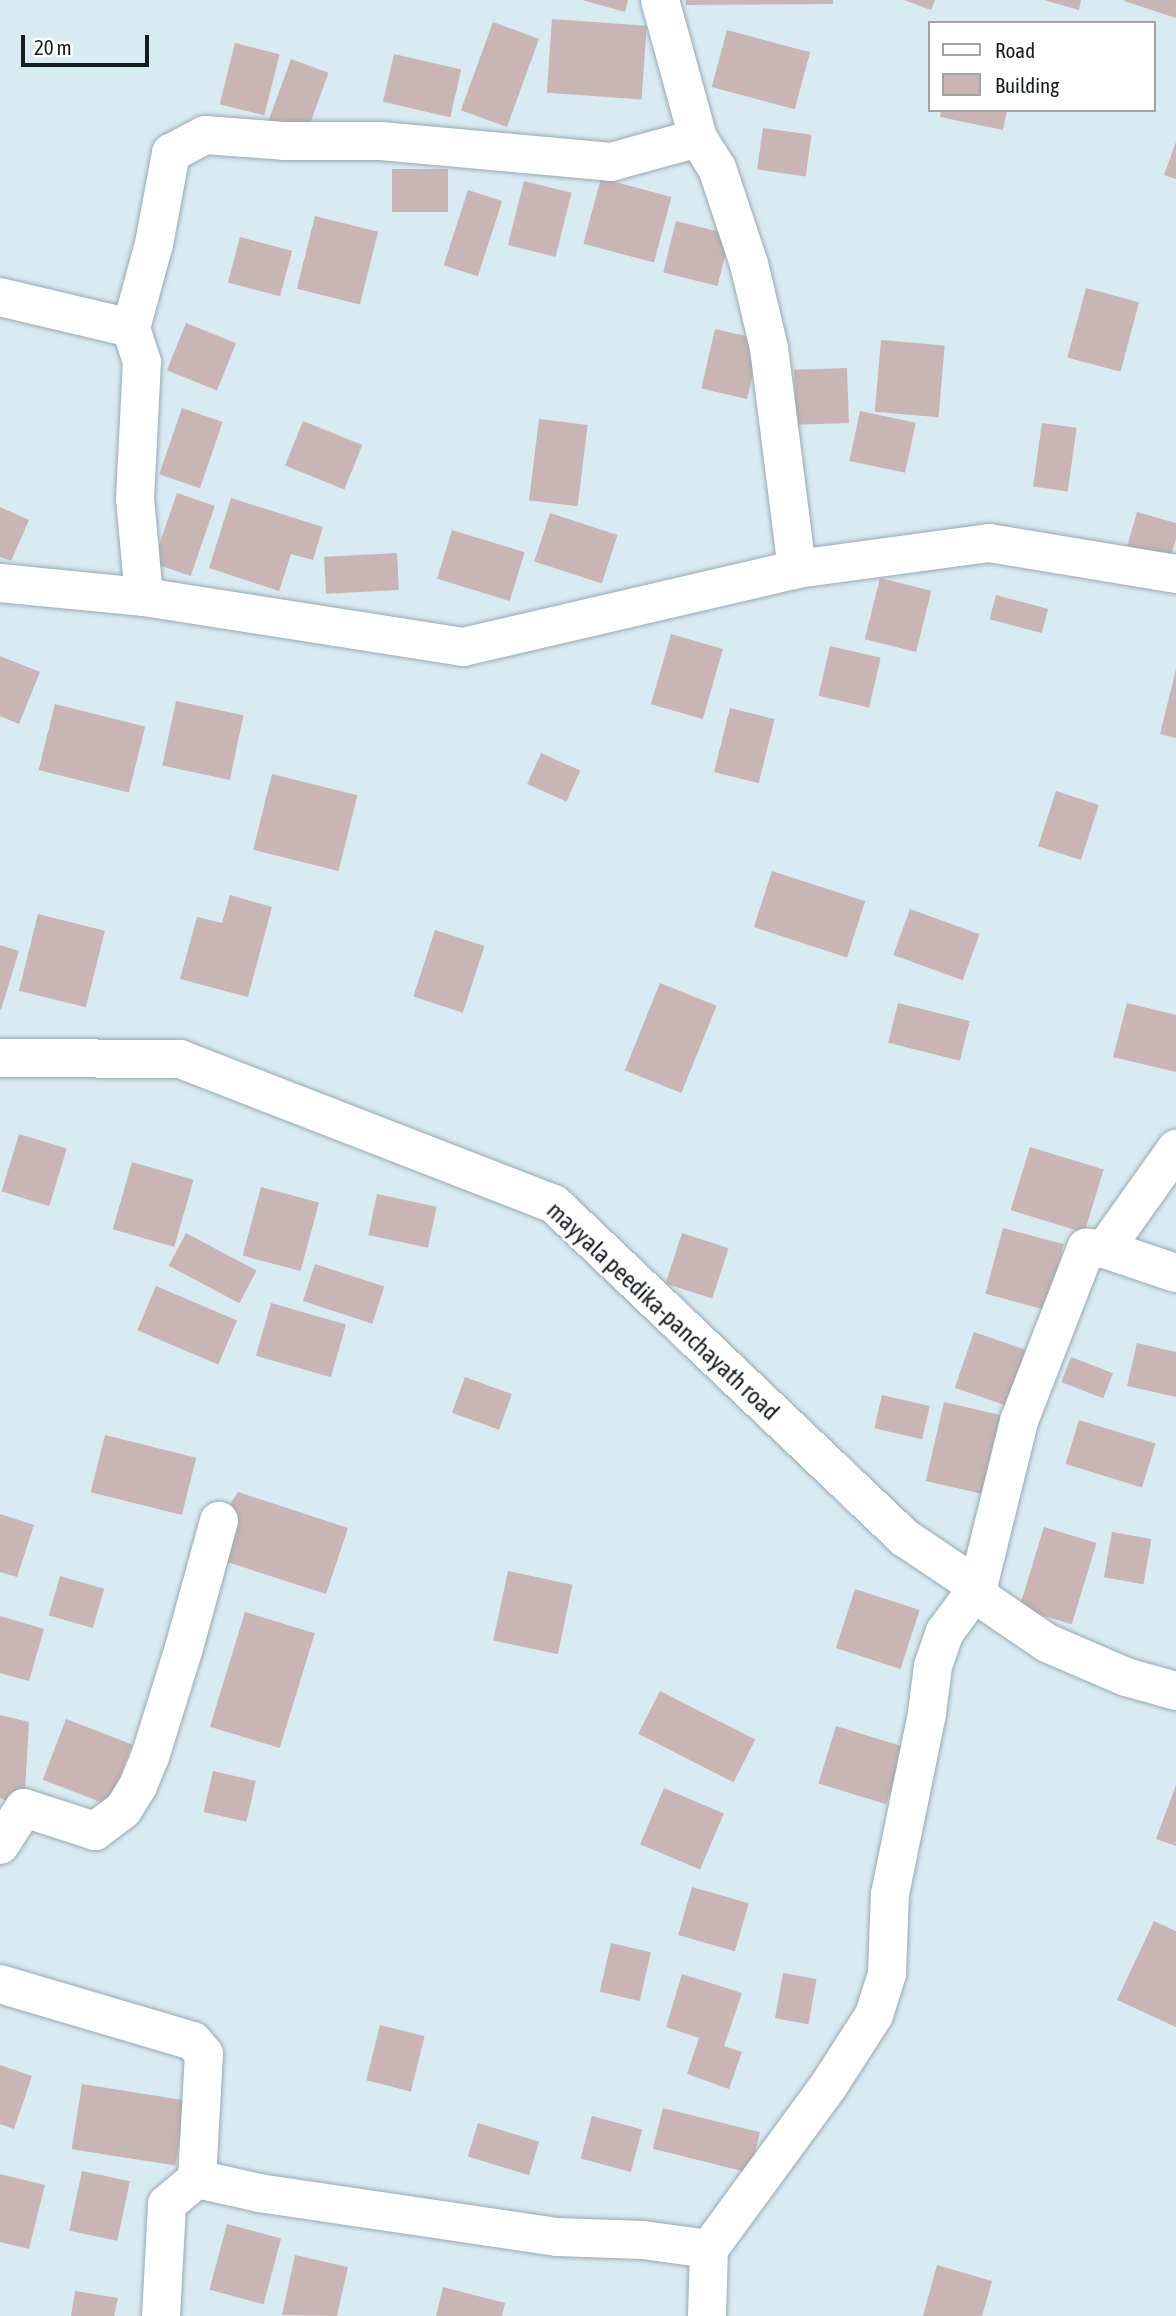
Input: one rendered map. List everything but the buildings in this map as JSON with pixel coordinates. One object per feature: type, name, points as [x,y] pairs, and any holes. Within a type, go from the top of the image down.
[{"type":"street","points":[[660,0],[698,138],[717,168],[749,264],[769,348],[797,569]]},
{"type":"street","points":[[144,597],[135,499],[142,362],[131,328],[154,244],[172,153],[205,135],[285,141],[381,141],[611,162],[698,138]]},
{"type":"street","points":[[0,297],[131,328]]},
{"type":"street","points":[[0,583],[144,597],[463,647],[797,569],[989,543],[1176,574]]},
{"type":"street","name":"mayyala peedika-panchayath road","points":[[0,1058],[180,1059],[554,1204],[905,1538],[978,1587],[984,1600],[1048,1643],[1126,1677],[1176,1691]]},
{"type":"street","points":[[1105,1249],[1176,1149]]},
{"type":"street","points":[[707,2316],[709,2249],[829,2085],[874,2015],[887,1974],[890,1894],[927,1713],[933,1666],[946,1632],[978,1587],[1019,1421],[1086,1248],[1105,1249],[1176,1273]]},
{"type":"street","points":[[0,1845],[24,1808],[95,1831],[123,1810],[138,1786],[150,1757],[219,1521]]},
{"type":"street","points":[[0,1984],[193,2041],[204,2054],[197,2179],[167,2204],[161,2316]]},
{"type":"street","points":[[197,2179],[259,2193],[543,2235],[643,2240],[709,2249]]}]
